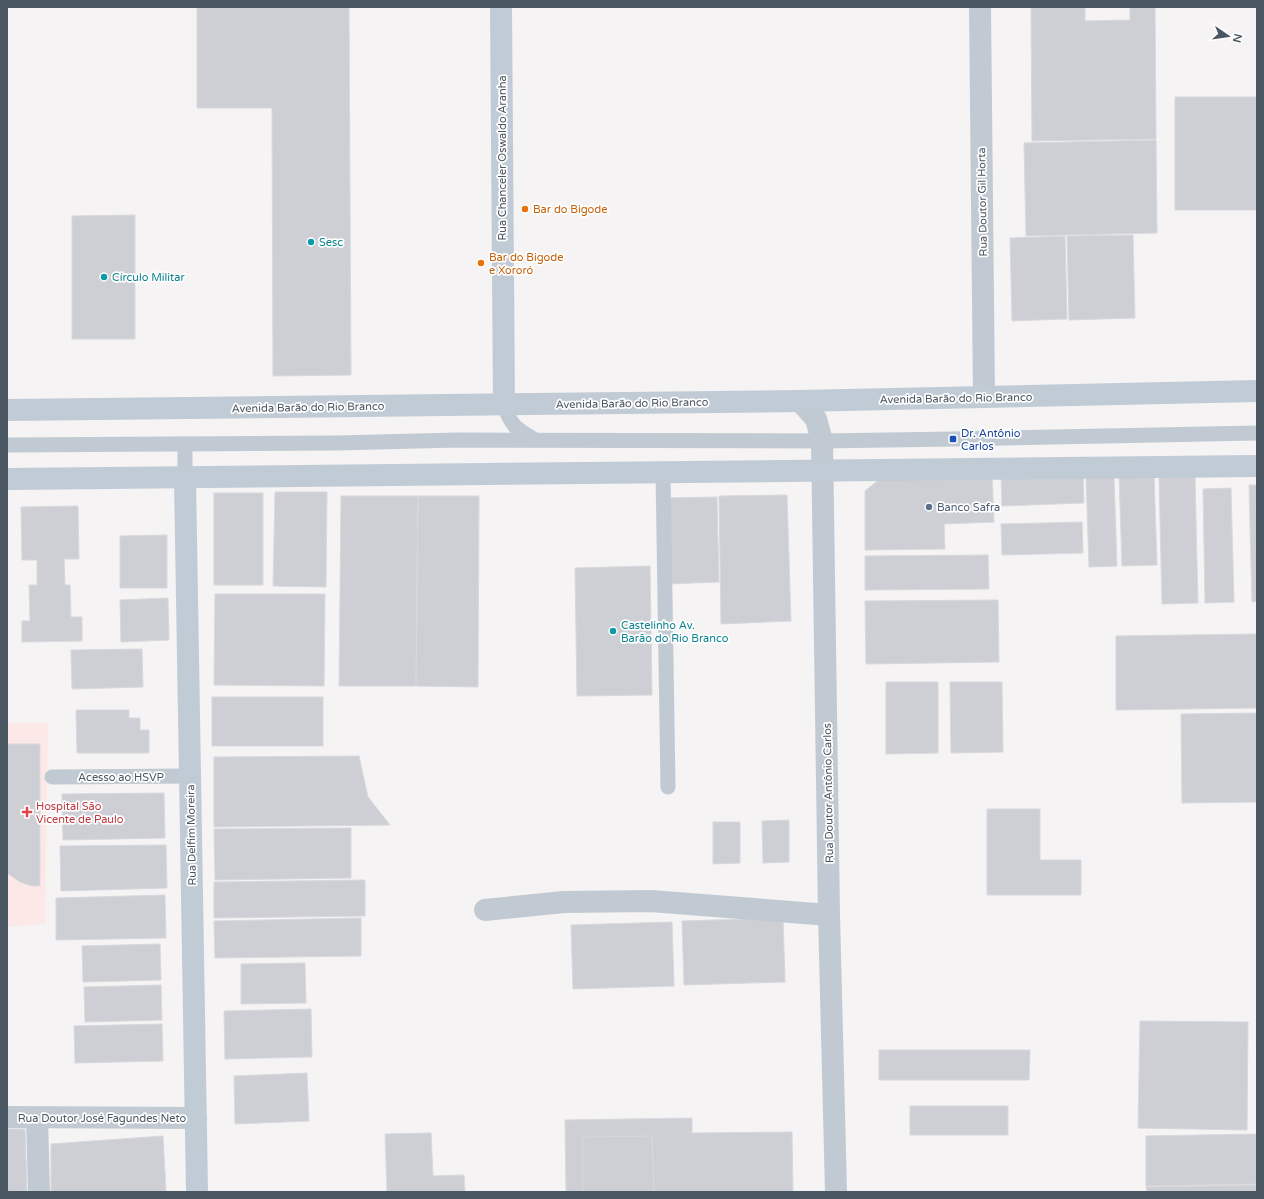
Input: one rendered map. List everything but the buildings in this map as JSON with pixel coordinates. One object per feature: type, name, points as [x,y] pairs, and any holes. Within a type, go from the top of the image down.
[{"type":"main road","name":"Rua Chanceler Oswaldo Aranha","points":[[501,7],[504,405]]},
{"type":"main road","name":"Avenida Barão do Rio Branco","points":[[7,410],[800,401],[1257,391]]},
{"type":"main road","points":[[7,479],[1257,466]]},
{"type":"main road","name":"Rua Delfim Moreira","points":[[185,478],[197,1192]]},
{"type":"street","name":"Rua Doutor Gil Horta","points":[[980,7],[984,397]]},
{"type":"street","name":"Rua Doutor Antônio Carlos","points":[[800,401],[816,419],[822,441],[836,1192]]},
{"type":"street","points":[[485,910],[564,902],[652,901],[830,915]]},
{"type":"street","name":"Rua Doutor José Fagundes Neto","points":[[7,1118],[196,1118]]},
{"type":"street","points":[[37,1118],[39,1192]]},
{"type":"lane","points":[[504,405],[508,418],[516,429],[536,441]]},
{"type":"lane","points":[[7,444],[185,444],[458,440],[822,441],[1257,433]]},
{"type":"lane","points":[[185,444],[185,478]]},
{"type":"lane","points":[[663,472],[668,787]]},
{"type":"lane","name":"Acesso ao HSVP","points":[[52,777],[190,776]]},
{"type":"shaded area","name":"Hospital São Vicente de Paulo","points":[[7,723],[48,723],[45,924],[7,927]]},
{"type":"place","name":"Bar do Bigode","points":[[525,209]]},
{"type":"place","name":"Sesc","points":[[311,242]]},
{"type":"place","name":"Bar do Bigode e Xororó","points":[[481,263]]},
{"type":"place","name":"Círculo Militar","points":[[104,277]]},
{"type":"place","name":"Dr. Antônio Carlos","points":[[953,439]]},
{"type":"place","name":"Banco Safra","points":[[929,507]]},
{"type":"place","name":"Castelinho Av. Barão do Rio Branco","points":[[613,631]]},
{"type":"place","name":"Hospital São Vicente de Paulo","points":[[27,812]]}]
